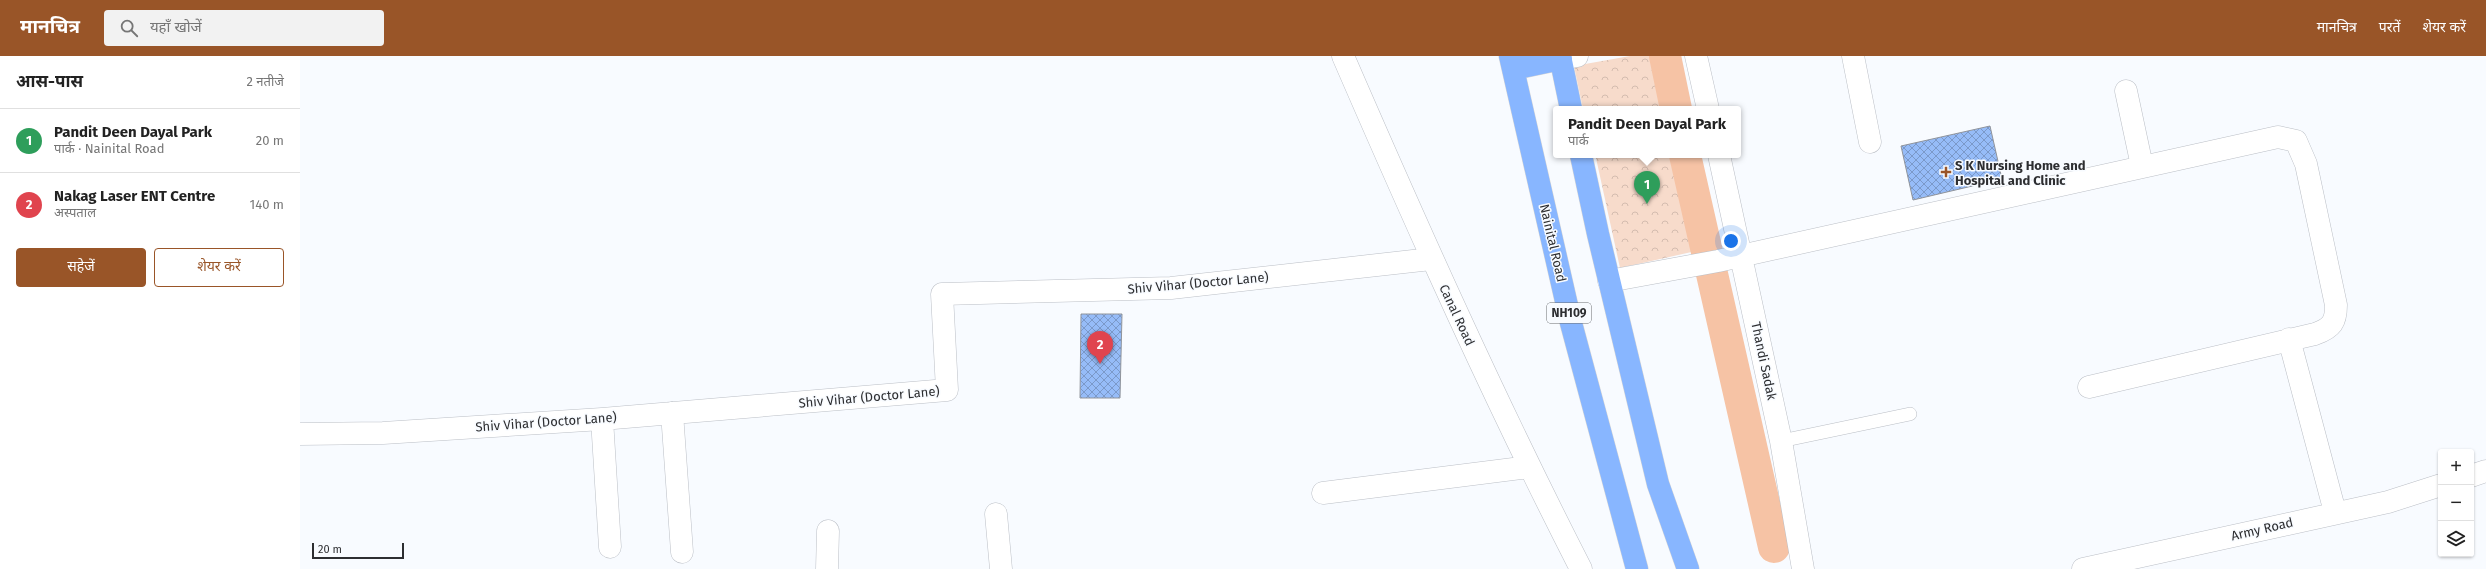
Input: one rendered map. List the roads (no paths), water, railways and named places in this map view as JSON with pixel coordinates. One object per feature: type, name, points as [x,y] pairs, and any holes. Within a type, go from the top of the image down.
[{"type":"highway","points":[[1511,62],[1566,57],[1571,106]]},
{"type":"highway","name":"Nainital Road","points":[[1511,62],[1571,323],[1636,569]]},
{"type":"highway","points":[[1582,158],[1609,281],[1658,484],[1688,569]]},
{"type":"street","name":"Canal Road","points":[[1343,56],[1431,259],[1529,467],[1582,569]]},
{"type":"street","points":[[1696,56],[1707,106]]},
{"type":"street","points":[[1853,56],[1870,142]]},
{"type":"street","points":[[2126,91],[2142,166]]},
{"type":"street","points":[[1609,281],[1708,262],[2278,137],[2296,141],[2306,164],[2336,305],[2336,320],[2328,329],[2089,387]]},
{"type":"street","name":"Thandi Sadak","points":[[1720,158],[1781,441],[1803,569]]},
{"type":"street","name":"Shiv Vihar (Doctor Lane)","points":[[300,434],[383,433],[672,413],[947,390],[942,294],[1171,288],[1431,259]]},
{"type":"street","points":[[2289,339],[2335,512]]},
{"type":"street","points":[[672,413],[682,552]]},
{"type":"street","points":[[602,418],[610,547]]},
{"type":"street","points":[[1324,493],[1529,467]]},
{"type":"street","points":[[2474,475],[2486,471]]},
{"type":"street","name":"Army Road","points":[[2083,569],[2335,512],[2388,502],[2438,486]]},
{"type":"street","points":[[996,514],[1001,569]]},
{"type":"street","points":[[827,569],[828,531]]},
{"type":"lane","points":[[1781,441],[1910,414]]},
{"type":"waterway","points":[[1665,56],[1675,106]]},
{"type":"waterway","points":[[1686,158],[1774,547]]},
{"type":"place","name":"S K Nursing Home and Hospital and Clinic","points":[[1946,172]]},
{"type":"place","name":"Pandit Deen Dayal Park","points":[[1647,204]]},
{"type":"place","name":"Nakag Laser ENT Centre","points":[[1100,364]]}]
